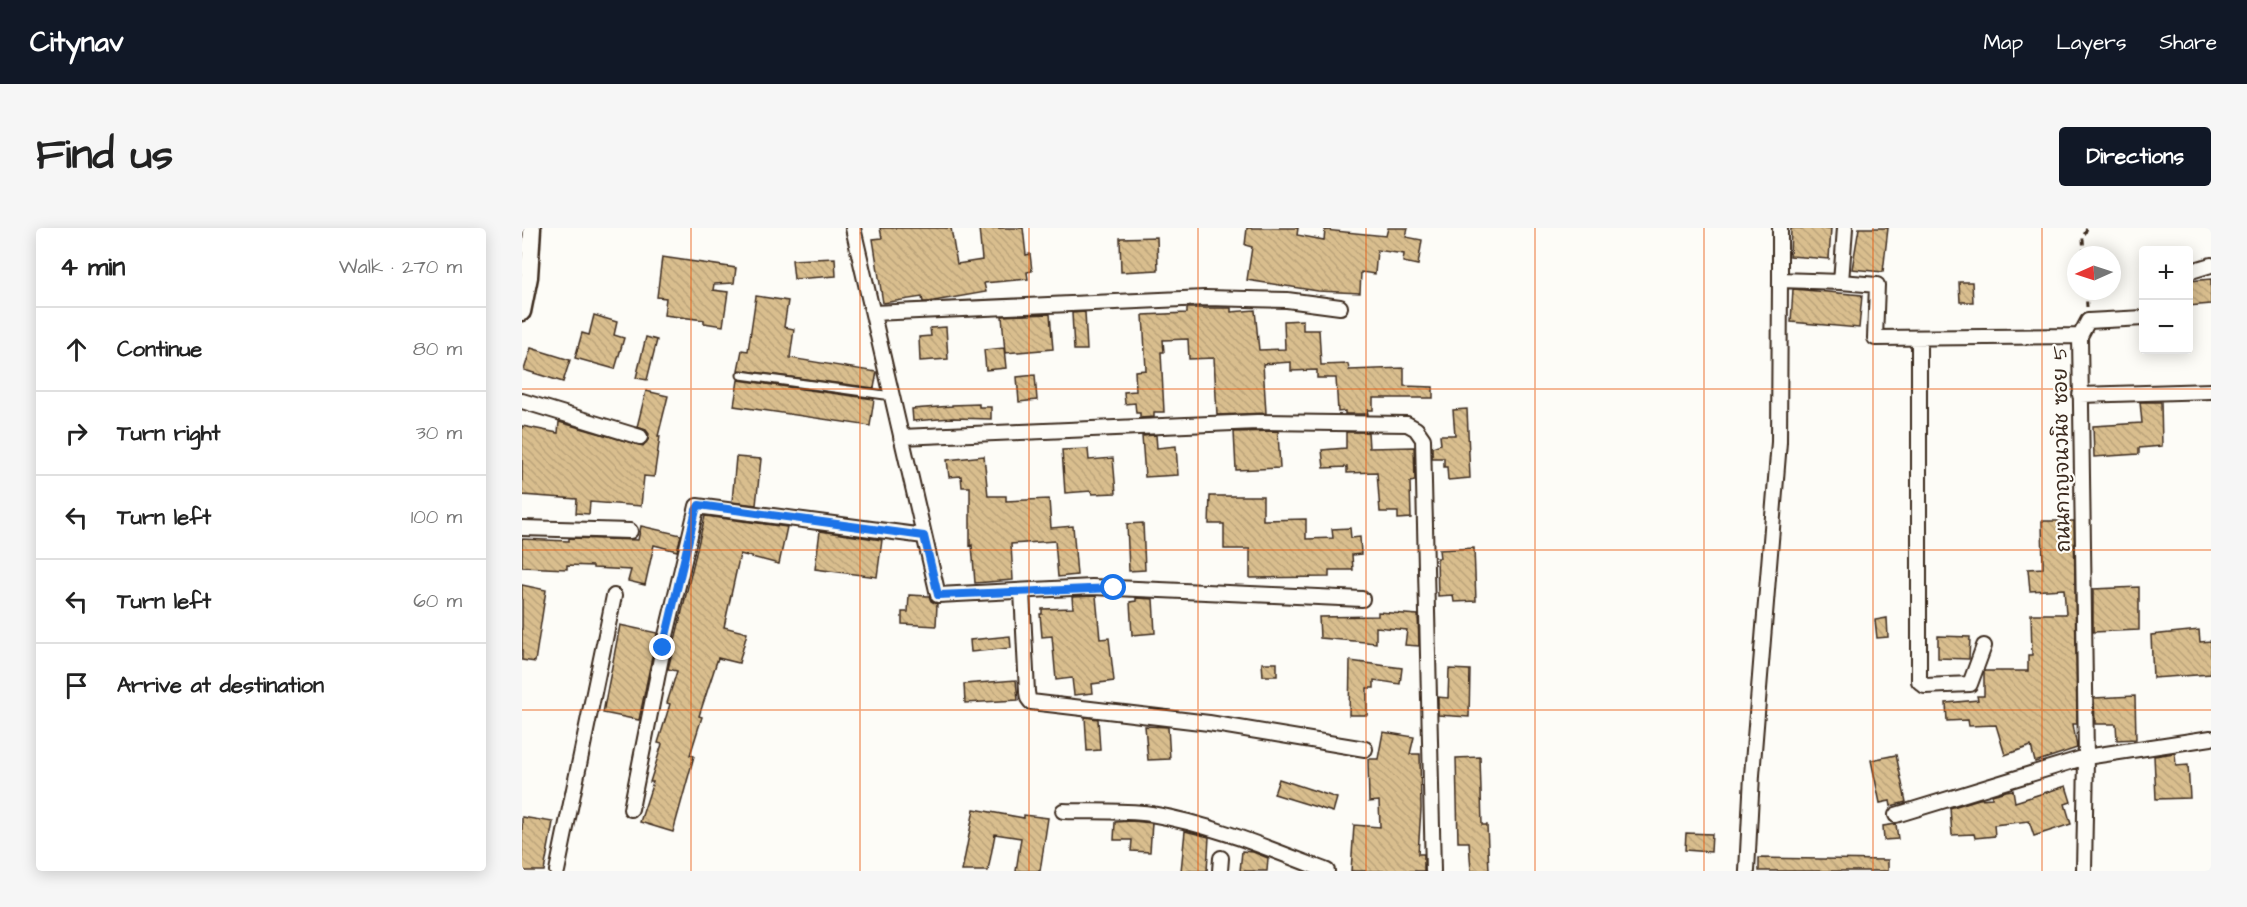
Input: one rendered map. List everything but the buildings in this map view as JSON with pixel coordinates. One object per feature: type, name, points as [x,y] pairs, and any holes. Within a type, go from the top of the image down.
[{"type":"street","points":[[522,312],[529,277],[532,228]]},
{"type":"street","points":[[853,228],[938,595],[1114,588],[1362,598]]},
{"type":"street","points":[[1747,871],[1752,774],[1779,441],[1780,228]]},
{"type":"street","points":[[1780,280],[1840,282],[1845,228]]},
{"type":"street","points":[[2193,270],[2211,265]]},
{"type":"street","name":"ถนนกาญจนวนิช ซอย 5","points":[[1840,282],[1877,285],[1875,338],[2080,336],[2086,757],[2084,871]]},
{"type":"street","points":[[873,313],[1205,298],[1287,300],[1340,307]]},
{"type":"street","points":[[2080,336],[2088,321],[2139,318]]},
{"type":"street","points":[[1919,338],[1919,678],[1921,683],[1925,686],[1970,684],[1984,646]]},
{"type":"street","points":[[2080,395],[2211,391]]},
{"type":"street","points":[[522,401],[640,437]]},
{"type":"street","points":[[902,437],[1257,422],[1407,424],[1416,429],[1423,440],[1432,871]]},
{"type":"street","points":[[631,809],[663,648],[697,506],[924,536]]},
{"type":"street","points":[[522,528],[630,531]]},
{"type":"street","points":[[1022,591],[1027,692],[1031,702],[1209,723],[1365,749]]},
{"type":"street","points":[[557,871],[614,596]]},
{"type":"street","points":[[1896,815],[2086,757],[2211,738]]},
{"type":"street","points":[[1063,811],[1149,814],[1177,820],[1248,841],[1327,871]]},
{"type":"lane","points":[[741,375],[892,396]]},
{"type":"path","points":[[2084,246],[2084,233],[2087,228]]},
{"type":"route","points":[[663,648],[699,505],[924,536],[938,595],[1092,587],[1114,588]]}]
